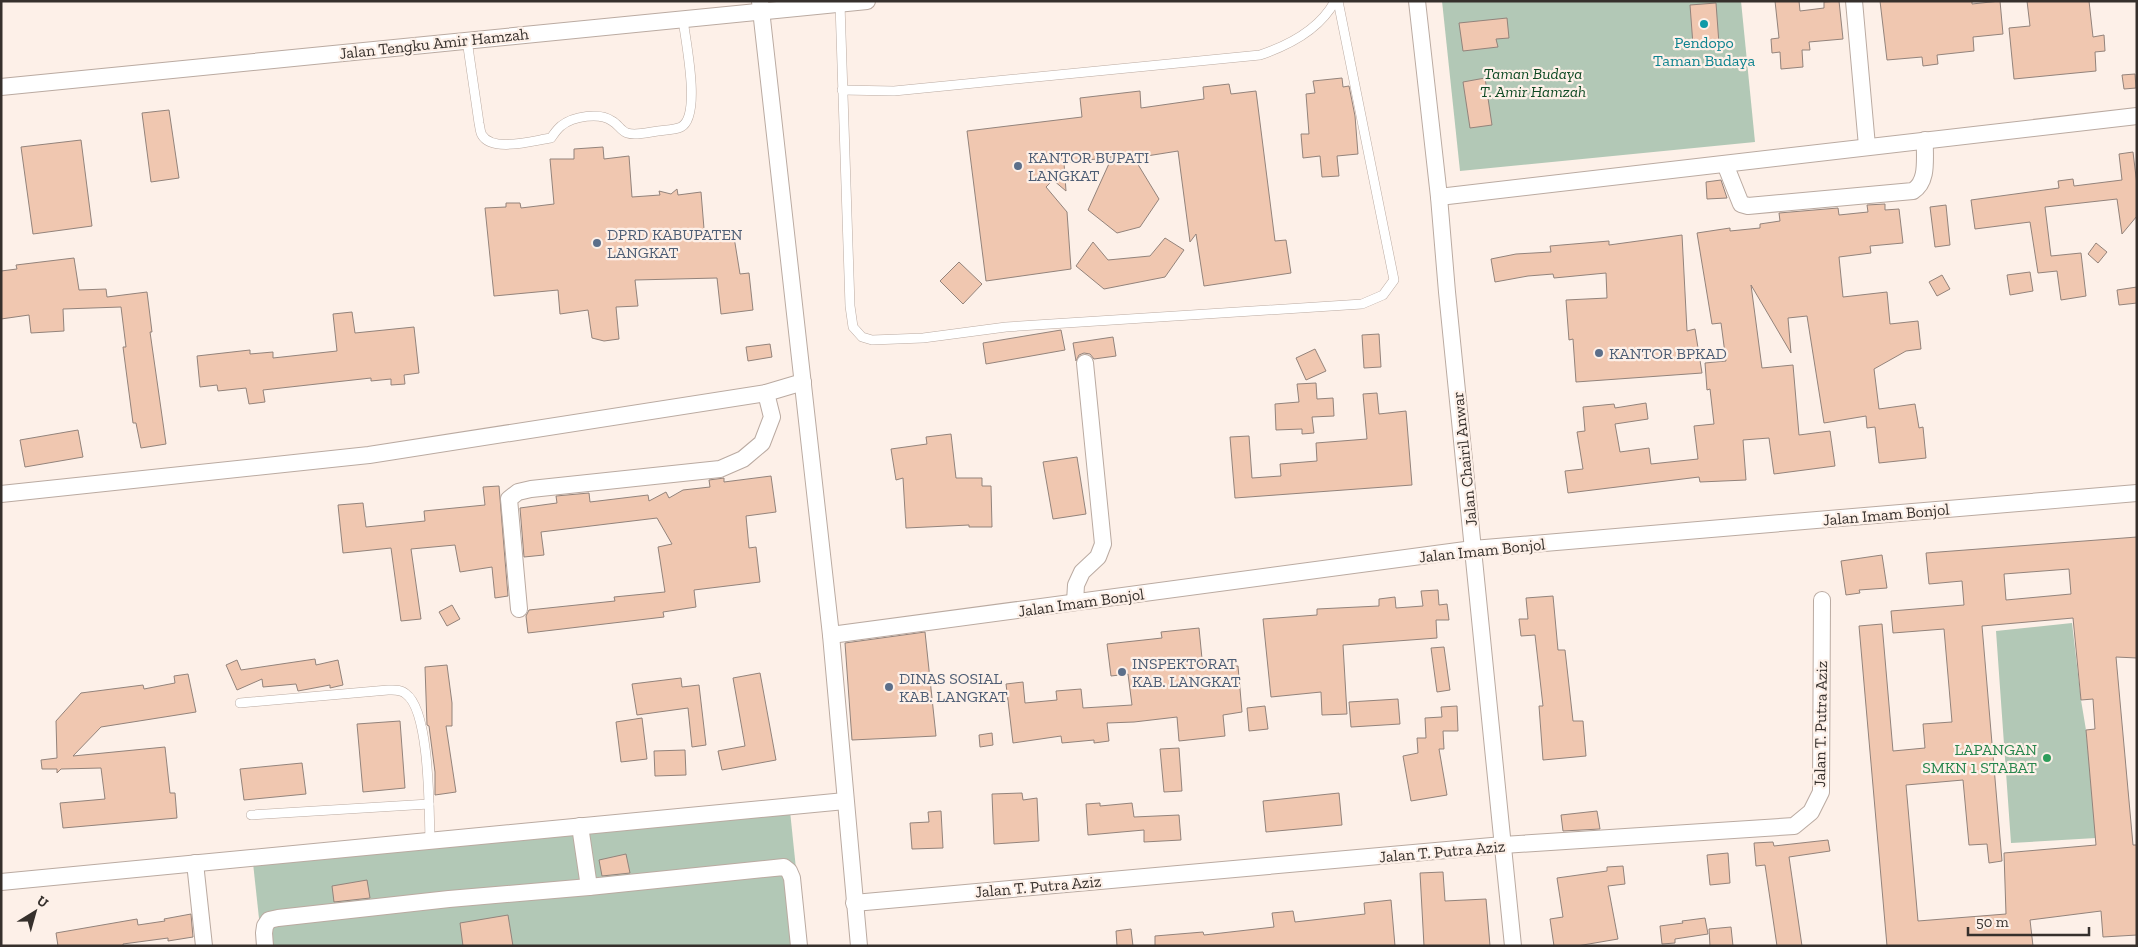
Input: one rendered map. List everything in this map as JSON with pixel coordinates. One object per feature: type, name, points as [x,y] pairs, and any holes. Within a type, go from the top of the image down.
[{"type":"street","name":"Jalan Tengku Amir Hamzah","points":[[1,88],[683,19],[761,6],[840,4],[867,1]]},
{"type":"street","name":"Jalan Chairil Anwar","points":[[1418,1],[1514,946]]},
{"type":"street","points":[[1854,1],[1867,146]]},
{"type":"street","points":[[761,6],[831,635],[858,946]]},
{"type":"street","points":[[1439,197],[2137,116]]},
{"type":"street","points":[[1725,164],[1741,204],[1748,206],[1914,191],[1920,187],[1924,179],[1925,140]]},
{"type":"street","points":[[1075,602],[1076,585],[1082,572],[1098,557],[1103,544],[1086,363]]},
{"type":"street","points":[[1,494],[369,454],[766,393],[803,382]]},
{"type":"street","points":[[519,609],[509,499],[518,492],[531,489],[720,470],[744,458],[762,443],[772,417],[766,393]]},
{"type":"street","name":"Jalan Imam Bonjol","points":[[831,635],[1473,549],[2137,493]]},
{"type":"street","name":"Jalan T. Putra Aziz","points":[[854,903],[1503,845],[1794,826],[1811,812],[1821,792],[1822,600]]},
{"type":"street","points":[[1,882],[845,801]]},
{"type":"street","points":[[580,826],[589,887]]},
{"type":"street","points":[[195,863],[204,946]]},
{"type":"street","points":[[265,946],[265,926],[269,920],[278,918],[449,899],[784,867],[789,871],[792,878],[798,946]]},
{"type":"lane","points":[[840,4],[850,306],[854,327],[862,337],[872,340],[923,338],[1006,328],[1362,304],[1383,296],[1394,280],[1336,1]]},
{"type":"lane","points":[[842,90],[894,90],[1260,55],[1283,48],[1303,35],[1328,14],[1336,1]]},
{"type":"lane","points":[[467,40],[479,123],[482,136],[489,142],[507,146],[551,138],[567,122],[580,118],[601,116],[612,120],[628,133],[642,134],[680,127],[687,121],[690,113],[691,82],[683,19]]},
{"type":"lane","points":[[240,703],[388,690],[398,690],[405,693],[411,698],[415,706],[425,743],[428,766],[430,840]]},
{"type":"lane","points":[[251,815],[429,804]]},
{"type":"green space","name":"Taman Budaya T. Amir Hamzah","points":[[1442,1],[1741,1],[1755,142],[1460,171]]},
{"type":"green space","name":"LAPANGAN SMKN 1 STABAT","points":[[2072,623],[2086,730],[2096,838],[2011,843],[1996,631]]},
{"type":"green space","points":[[790,811],[804,946],[262,946],[253,863]]},
{"type":"building","points":[[1775,1],[1799,1],[1800,11],[1824,8],[1824,2],[1839,1],[1843,39],[1809,42],[1810,50],[1802,50],[1803,67],[1781,69],[1780,52],[1772,53],[1771,39],[1779,38]]},
{"type":"building","points":[[1880,1],[1972,1],[1972,4],[2000,1],[2003,34],[1973,37],[1974,51],[1937,55],[1938,64],[1923,66],[1922,57],[1887,60]]},
{"type":"building","points":[[2027,1],[2089,1],[2093,37],[2104,35],[2105,51],[2095,52],[2096,71],[2014,79],[2009,28],[2030,26]]},
{"type":"building","name":"Pendopo Taman Budaya","points":[[1716,3],[1719,44],[1693,45],[1690,5]]},
{"type":"building","points":[[1507,18],[1509,38],[1496,39],[1498,47],[1463,51],[1459,23]]},
{"type":"building","points":[[2135,74],[2136,88],[2124,89],[2122,75]]},
{"type":"building","points":[[1342,78],[1343,87],[1349,86],[1355,116],[1358,154],[1337,156],[1339,176],[1322,177],[1320,156],[1303,158],[1301,134],[1309,134],[1306,94],[1315,93],[1313,81]]},
{"type":"building","points":[[1485,78],[1492,125],[1470,128],[1463,82]]},
{"type":"building","name":"KANTOR BUPATI LANGKAT","points":[[1229,84],[1231,94],[1256,91],[1275,241],[1286,240],[1291,273],[1204,286],[1196,234],[1190,242],[1178,151],[1134,158],[1159,199],[1140,227],[1117,233],[1088,210],[1112,157],[1064,163],[1066,191],[1053,180],[1046,187],[1067,212],[1071,269],[986,281],[967,131],[1082,117],[1080,98],[1140,91],[1141,108],[1204,99],[1203,87]]},
{"type":"building","points":[[169,110],[179,178],[151,182],[142,113]]},
{"type":"building","points":[[81,140],[92,226],[33,234],[21,147]]},
{"type":"building","name":"DPRD KABUPATEN LANGKAT","points":[[603,147],[604,159],[629,156],[632,197],[660,195],[659,191],[671,194],[677,189],[678,195],[701,192],[705,241],[734,237],[740,274],[749,273],[753,310],[721,314],[717,278],[635,280],[638,306],[616,307],[619,339],[604,341],[592,338],[588,310],[560,314],[558,290],[494,296],[485,208],[506,207],[506,203],[520,203],[521,208],[554,204],[550,159],[574,159],[574,149]]},
{"type":"building","points":[[2133,152],[2137,185],[2137,216],[2122,234],[2117,199],[2045,207],[2051,256],[2081,253],[2086,296],[2061,300],[2057,271],[2038,273],[2030,222],[1975,229],[1971,200],[2059,188],[2058,181],[2073,179],[2074,186],[2122,180],[2119,154]]},
{"type":"building","points":[[1721,180],[1727,198],[1707,199],[1706,182]]},
{"type":"building","points":[[1885,204],[1885,210],[1899,209],[1903,243],[1870,246],[1871,253],[1839,257],[1843,297],[1887,292],[1890,324],[1918,321],[1921,349],[1906,351],[1874,369],[1879,409],[1915,404],[1919,428],[1923,427],[1926,458],[1879,463],[1875,427],[1867,428],[1866,416],[1824,423],[1807,316],[1788,318],[1791,353],[1751,285],[1762,368],[1793,365],[1799,435],[1830,431],[1835,466],[1774,474],[1769,438],[1743,440],[1746,480],[1700,482],[1699,477],[1568,493],[1565,471],[1583,469],[1577,432],[1585,431],[1583,407],[1614,404],[1615,408],[1646,403],[1648,419],[1615,424],[1620,452],[1649,448],[1651,464],[1698,459],[1694,426],[1714,424],[1710,389],[1707,390],[1705,363],[1726,361],[1721,323],[1712,324],[1697,233],[1730,228],[1730,231],[1760,228],[1760,224],[1780,221],[1779,213],[1838,208],[1839,215],[1868,212],[1867,205]]},
{"type":"building","points":[[1946,205],[1950,245],[1935,247],[1930,207]]},
{"type":"building","points":[[1682,235],[1687,331],[1695,329],[1702,373],[1576,382],[1573,339],[1569,340],[1566,300],[1607,298],[1606,273],[1554,278],[1553,274],[1528,276],[1495,282],[1491,259],[1516,254],[1551,252],[1550,246],[1609,241],[1609,245]]},
{"type":"building","points":[[1165,238],[1184,250],[1165,277],[1104,289],[1076,266],[1093,242],[1108,260],[1150,256]]},
{"type":"building","points":[[2096,243],[2107,252],[2098,263],[2088,254]]},
{"type":"building","points":[[74,258],[79,290],[106,289],[107,297],[147,292],[152,332],[150,332],[166,444],[141,448],[136,423],[133,423],[123,347],[126,347],[121,307],[63,309],[64,331],[31,333],[29,315],[1,319],[1,271],[17,269],[16,265]]},
{"type":"building","points":[[959,262],[982,284],[963,304],[940,281]]},
{"type":"building","points":[[2030,272],[2033,291],[2010,295],[2007,275]]},
{"type":"building","points":[[1942,275],[1950,289],[1937,296],[1929,282]]},
{"type":"building","points":[[2137,287],[2137,303],[2119,305],[2117,290]]},
{"type":"building","points":[[352,312],[355,333],[414,327],[419,373],[404,375],[405,384],[391,385],[391,379],[371,381],[371,378],[263,390],[265,402],[249,404],[246,388],[218,391],[217,385],[200,387],[197,356],[250,350],[250,354],[273,352],[273,358],[337,351],[333,314]]},
{"type":"building","points":[[1061,330],[1065,350],[986,364],[983,343]]},
{"type":"building","points":[[1379,334],[1381,367],[1364,368],[1362,335]]},
{"type":"building","points":[[1113,337],[1116,356],[1094,359],[1090,354],[1084,353],[1079,355],[1076,361],[1073,343]]},
{"type":"building","points":[[770,344],[772,357],[748,361],[746,347]]},
{"type":"building","points":[[1315,349],[1326,371],[1306,380],[1296,358]]},
{"type":"building","points":[[1316,383],[1317,399],[1333,398],[1334,416],[1312,417],[1314,433],[1302,434],[1302,429],[1276,430],[1275,404],[1299,402],[1297,384]]},
{"type":"building","points":[[1377,393],[1379,414],[1406,411],[1412,485],[1235,498],[1230,437],[1249,436],[1252,478],[1281,476],[1280,464],[1317,461],[1316,443],[1367,439],[1363,394]]},
{"type":"building","points":[[78,430],[83,457],[25,467],[20,440]]},
{"type":"building","points":[[951,434],[956,478],[982,478],[982,486],[991,486],[992,527],[969,527],[969,525],[906,528],[903,478],[896,480],[891,449],[927,444],[926,437]]},
{"type":"building","points":[[1077,457],[1086,514],[1053,519],[1043,462]]},
{"type":"building","points":[[771,476],[776,512],[746,516],[749,548],[756,547],[760,582],[694,590],[696,607],[663,612],[664,617],[528,633],[526,616],[529,610],[615,601],[614,597],[665,592],[658,547],[672,544],[657,518],[541,532],[544,555],[524,557],[520,508],[557,503],[556,496],[589,493],[590,502],[648,495],[649,501],[666,492],[669,498],[683,490],[710,487],[709,480],[724,478],[724,482]]},
{"type":"building","points":[[499,486],[508,596],[495,598],[492,567],[460,572],[455,545],[411,549],[421,619],[401,621],[391,548],[343,553],[338,505],[363,503],[366,527],[425,521],[424,511],[485,505],[483,487]]},
{"type":"building","points":[[2137,537],[2137,658],[2116,657],[2133,845],[2137,845],[2137,935],[2103,937],[2101,911],[2030,920],[2033,946],[1887,946],[1859,626],[1882,624],[1893,751],[1925,748],[1923,724],[1952,722],[1944,629],[1893,633],[1891,611],[1964,605],[1962,581],[1929,584],[1926,553]],"holes":[[[2069,569],[2071,594],[2006,600],[2004,574]],[[2073,618],[2081,700],[2093,699],[2095,729],[2086,730],[2096,845],[2004,853],[2006,914],[1918,921],[1906,785],[1963,780],[1969,845],[1987,844],[1989,863],[2002,861],[1982,626]]]},
{"type":"building","points":[[1882,555],[1887,588],[1859,590],[1860,593],[1846,595],[1841,561]]},
{"type":"building","points":[[1438,590],[1439,605],[1447,604],[1449,620],[1436,620],[1437,638],[1343,645],[1347,714],[1322,715],[1321,692],[1271,697],[1263,619],[1317,615],[1317,609],[1379,606],[1379,599],[1395,597],[1396,608],[1423,606],[1421,591]]},
{"type":"building","points":[[1553,596],[1558,650],[1565,650],[1573,721],[1583,721],[1586,756],[1543,760],[1539,706],[1543,706],[1535,635],[1521,636],[1519,619],[1528,619],[1526,598]]},
{"type":"building","points":[[452,605],[460,619],[447,626],[439,612]]},
{"type":"building","points":[[1199,628],[1203,669],[1238,666],[1242,712],[1223,715],[1225,736],[1179,741],[1177,717],[1107,723],[1109,741],[1094,743],[1094,740],[1062,743],[1061,736],[1013,743],[1006,684],[1023,682],[1025,703],[1057,700],[1056,691],[1081,689],[1083,708],[1132,705],[1128,674],[1111,676],[1107,644],[1162,638],[1161,632]]},
{"type":"building","name":"DINAS SOSIAL KAB. LANGKAT","points":[[925,632],[936,736],[852,740],[845,643]]},
{"type":"building","points":[[1444,647],[1450,690],[1437,692],[1431,648]]},
{"type":"building","points":[[315,659],[316,665],[338,660],[343,685],[330,688],[330,685],[298,691],[296,684],[263,687],[262,679],[237,690],[226,665],[237,660],[241,670]]},
{"type":"building","points":[[447,665],[452,703],[452,726],[446,726],[456,792],[435,795],[435,772],[429,726],[427,725],[425,667]]},
{"type":"building","points":[[760,673],[776,760],[722,770],[718,751],[745,746],[733,678]]},
{"type":"building","points":[[188,674],[196,712],[101,727],[73,756],[165,747],[170,793],[175,793],[177,818],[63,828],[60,803],[105,799],[101,768],[61,769],[57,773],[57,769],[42,769],[41,760],[57,758],[56,721],[81,693],[143,685],[144,689],[175,683],[174,676]]},
{"type":"building","points":[[681,678],[682,687],[699,685],[706,745],[692,747],[688,708],[637,715],[632,684]]},
{"type":"building","points":[[1398,699],[1400,724],[1351,727],[1349,702]]},
{"type":"building","points":[[1265,706],[1268,729],[1249,731],[1247,708]]},
{"type":"building","points":[[1457,706],[1458,731],[1443,731],[1444,749],[1439,749],[1447,795],[1411,801],[1403,756],[1418,753],[1417,738],[1426,738],[1425,718],[1442,717],[1441,707]]},
{"type":"building","points":[[642,718],[647,759],[621,762],[616,722]]},
{"type":"building","points":[[400,721],[405,788],[363,792],[357,724]]},
{"type":"building","points":[[992,733],[993,745],[980,747],[979,735]]},
{"type":"building","points":[[1179,748],[1182,791],[1164,792],[1160,749]]},
{"type":"building","points":[[685,750],[686,775],[655,776],[654,751]]},
{"type":"building","points":[[302,763],[306,794],[244,800],[240,769]]},
{"type":"building","points":[[1022,793],[1023,800],[1037,798],[1039,841],[994,844],[992,794]]},
{"type":"building","points":[[1339,793],[1342,825],[1266,832],[1263,801]]},
{"type":"building","points":[[1100,803],[1100,806],[1132,803],[1134,817],[1179,815],[1181,840],[1144,842],[1144,830],[1088,835],[1086,804]]},
{"type":"building","points":[[941,811],[943,848],[912,849],[910,823],[929,822],[928,812]]},
{"type":"building","points":[[1597,811],[1600,829],[1563,831],[1561,815]]},
{"type":"building","points":[[1828,840],[1830,851],[1789,857],[1802,946],[1777,946],[1765,865],[1756,866],[1754,843],[1773,842],[1774,846]]},
{"type":"building","points":[[1728,853],[1730,883],[1710,885],[1707,855]]},
{"type":"building","points":[[626,854],[630,873],[602,876],[599,860]]},
{"type":"building","points":[[1623,866],[1625,884],[1608,886],[1618,939],[1577,946],[1554,946],[1550,919],[1563,917],[1557,878],[1607,871],[1607,867]]},
{"type":"building","points":[[1443,872],[1445,901],[1486,899],[1490,946],[1424,946],[1420,873]]},
{"type":"building","points":[[367,880],[370,898],[334,902],[332,886]]},
{"type":"building","points":[[1391,900],[1395,946],[1155,946],[1155,936],[1203,932],[1204,935],[1274,927],[1272,913],[1293,911],[1295,922],[1365,914],[1364,903]]},
{"type":"building","points":[[191,914],[193,937],[168,941],[168,938],[123,944],[123,946],[58,946],[56,933],[137,919],[138,925],[165,921],[164,919]]},
{"type":"building","points":[[508,915],[513,946],[463,946],[460,923]]},
{"type":"building","points":[[1705,918],[1708,934],[1675,939],[1675,943],[1662,944],[1660,926]]},
{"type":"building","points":[[1731,927],[1733,946],[1710,946],[1709,929]]},
{"type":"building","points":[[1131,929],[1133,946],[1117,946],[1116,931]]},
{"type":"place","name":"Pendopo Taman Budaya","points":[[1704,24]]},
{"type":"place","name":"KANTOR BUPATI LANGKAT","points":[[1018,166]]},
{"type":"place","name":"DPRD KABUPATEN LANGKAT","points":[[597,243]]},
{"type":"place","name":"KANTOR BPKAD","points":[[1599,353]]},
{"type":"place","name":"INSPEKTORAT KAB. LANGKAT","points":[[1122,672]]},
{"type":"place","name":"DINAS SOSIAL KAB. LANGKAT","points":[[889,687]]},
{"type":"place","name":"LAPANGAN SMKN 1 STABAT","points":[[2047,758]]}]
